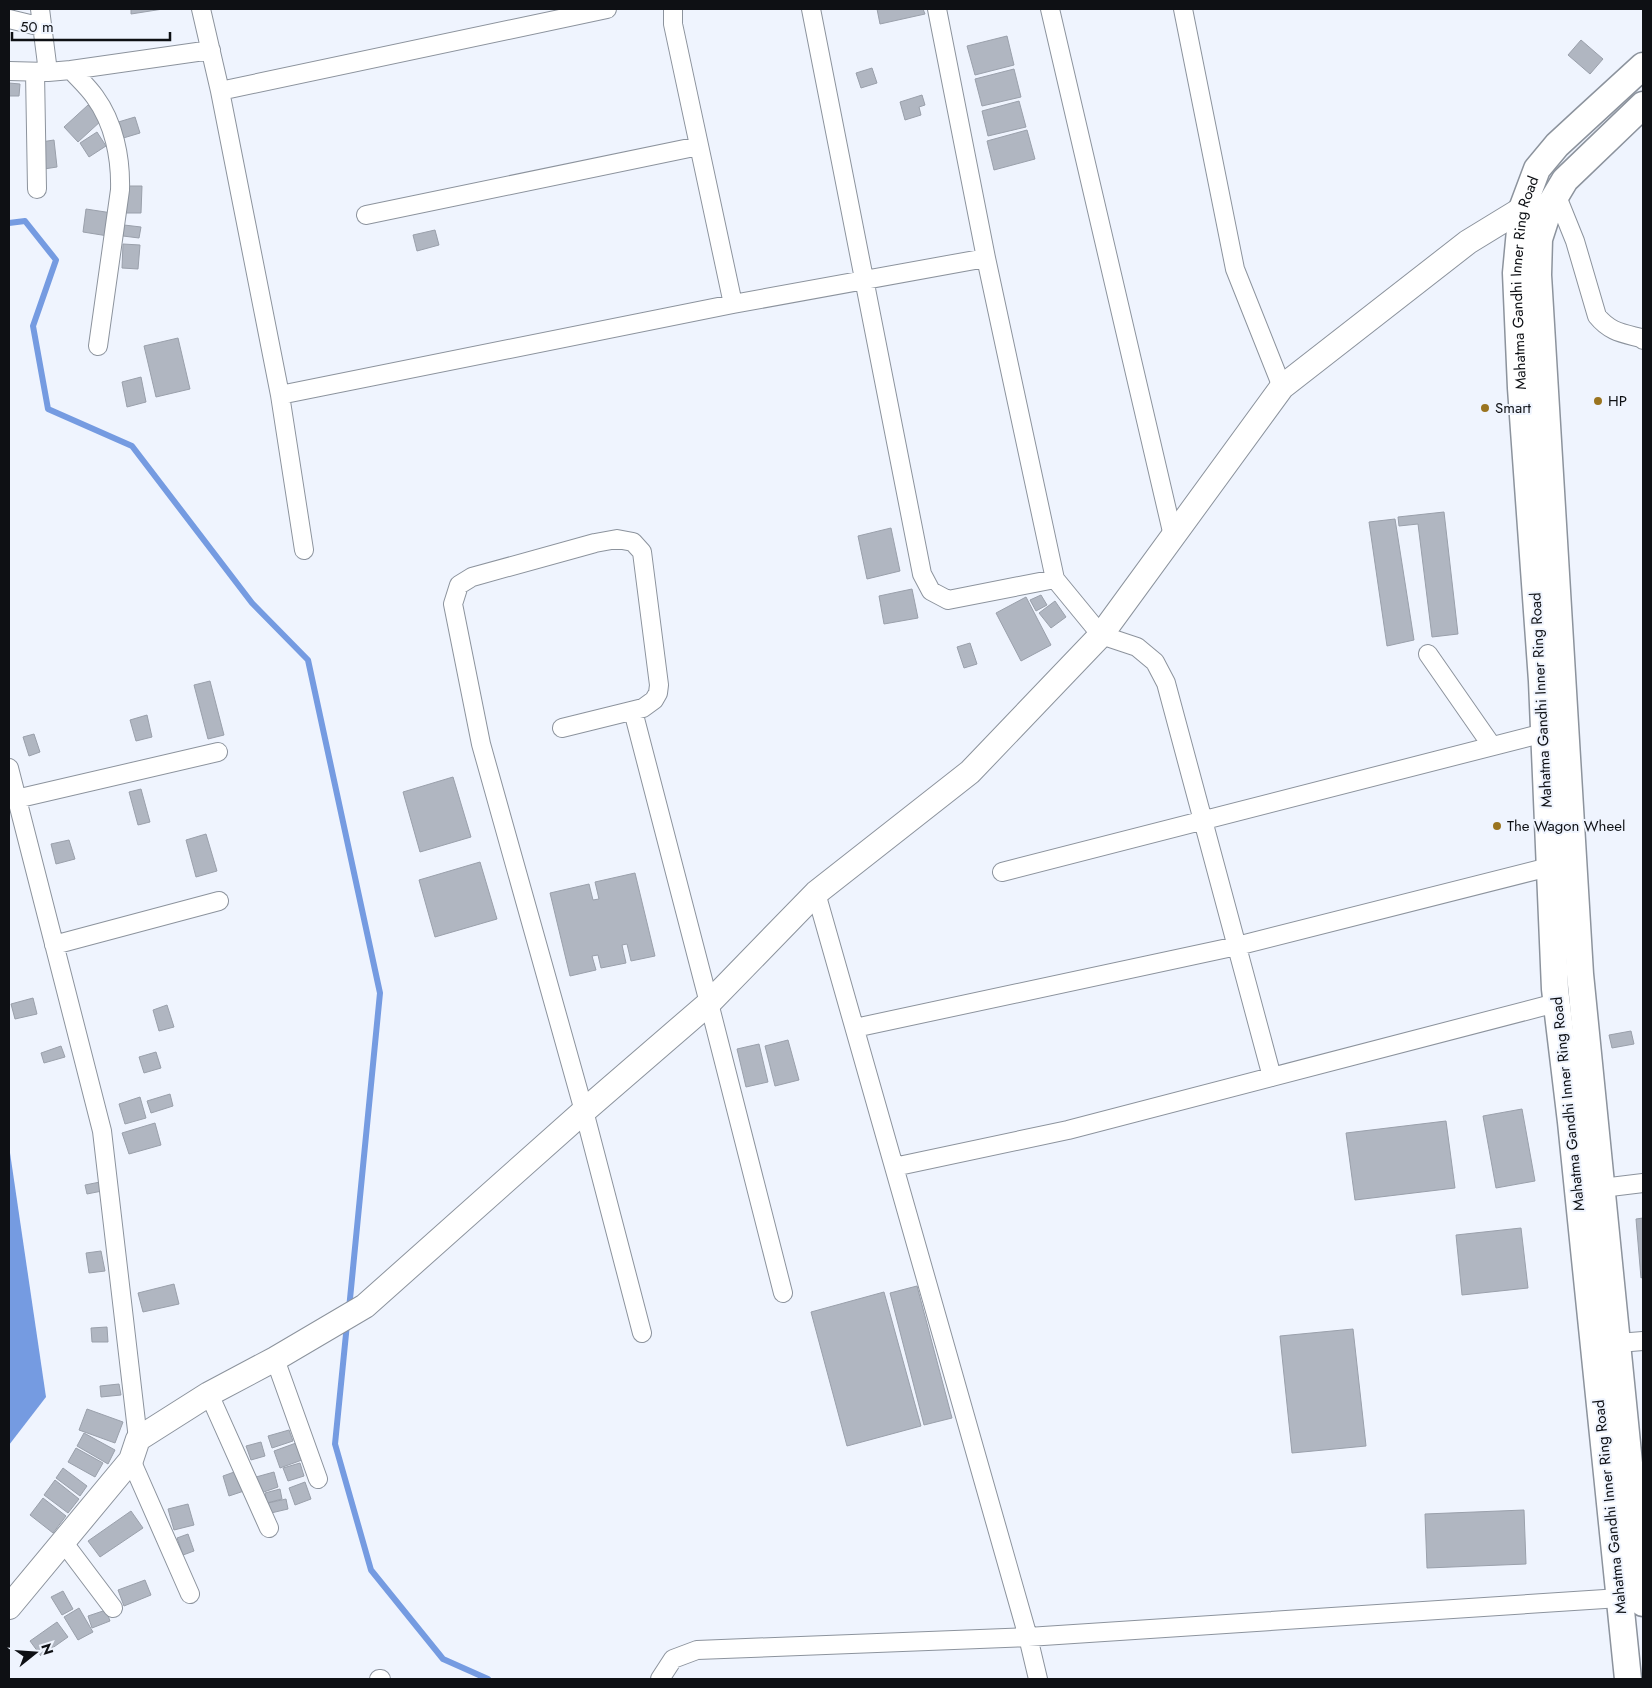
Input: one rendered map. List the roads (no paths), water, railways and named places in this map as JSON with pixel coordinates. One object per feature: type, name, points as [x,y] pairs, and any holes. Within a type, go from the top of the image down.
[{"type":"main road","name":"Mahatma Gandhi Inner Ring Road","points":[[1631,1600],[1556,1003],[1544,733],[1521,388],[1516,273],[1522,208],[1538,169],[1557,145],[1643,66]]},
{"type":"main road","name":"Mahatma Gandhi Inner Ring Road","points":[[1628,1679],[1638,1486],[1631,1342],[1602,1188],[1580,974],[1538,275],[1539,239],[1553,199],[1565,180],[1643,105]]},
{"type":"street","points":[[37,189],[42,72],[40,9]]},
{"type":"street","points":[[202,9],[280,395],[304,550]]},
{"type":"street","points":[[220,91],[607,9]]},
{"type":"street","points":[[673,9],[673,24],[733,304]]},
{"type":"street","points":[[812,9],[922,574],[931,591],[948,600],[1054,579]]},
{"type":"street","points":[[936,9],[986,258],[1054,579],[1101,635],[1138,647],[1155,662],[1166,683],[1272,1076]]},
{"type":"street","points":[[1050,9],[1173,536]]},
{"type":"street","points":[[1183,9],[1235,269],[1282,387]]},
{"type":"street","points":[[9,19],[42,27]]},
{"type":"street","points":[[9,71],[42,72],[71,70],[211,50]]},
{"type":"street","points":[[71,70],[95,97],[108,120],[120,168],[120,190],[98,346]]},
{"type":"street","points":[[366,215],[699,146]]},
{"type":"street","points":[[9,1607],[64,1543],[134,1450],[209,1394],[275,1359],[365,1306],[584,1111],[709,1003],[816,893],[970,772],[1101,635],[1282,387],[1468,242],[1522,208],[1553,199],[1575,241],[1597,316],[1612,330],[1643,340]]},
{"type":"street","points":[[280,395],[733,304],[986,258]]},
{"type":"street","points":[[562,728],[643,708],[654,700],[658,693],[659,685],[642,552],[633,542],[617,539],[595,543],[472,576],[459,585],[453,604],[481,744],[584,1111],[642,1333]]},
{"type":"street","points":[[1428,654],[1492,746]]},
{"type":"street","points":[[632,711],[709,1003],[782,1293]]},
{"type":"street","points":[[1002,872],[1544,733]]},
{"type":"street","points":[[16,799],[218,752]]},
{"type":"street","points":[[9,768],[102,1132],[134,1450],[190,1594]]},
{"type":"street","points":[[855,1028],[1236,946],[1549,867]]},
{"type":"street","points":[[816,893],[1028,1637],[1038,1679]]},
{"type":"street","points":[[54,946],[219,901]]},
{"type":"street","points":[[894,1167],[1068,1130],[1556,1003]]},
{"type":"street","points":[[1602,1188],[1643,1184]]},
{"type":"street","points":[[275,1359],[318,1480]]},
{"type":"street","points":[[209,1394],[269,1528]]},
{"type":"street","points":[[64,1543],[113,1608]]},
{"type":"street","points":[[660,1679],[673,1659],[697,1650],[1028,1637],[1631,1600]]},
{"type":"water","points":[[9,1146],[46,1397],[9,1445]]},
{"type":"waterway","points":[[9,223],[25,221],[56,260],[33,326],[48,409],[132,446],[252,603],[308,660],[380,993],[349,1309]]},
{"type":"waterway","points":[[347,1324],[335,1444],[371,1570],[443,1659],[488,1679]]},
{"type":"place","name":"HP","points":[[1598,401]]},
{"type":"place","name":"Smart","points":[[1485,408]]},
{"type":"place","name":"The Wagon Wheel","points":[[1497,826]]}]
